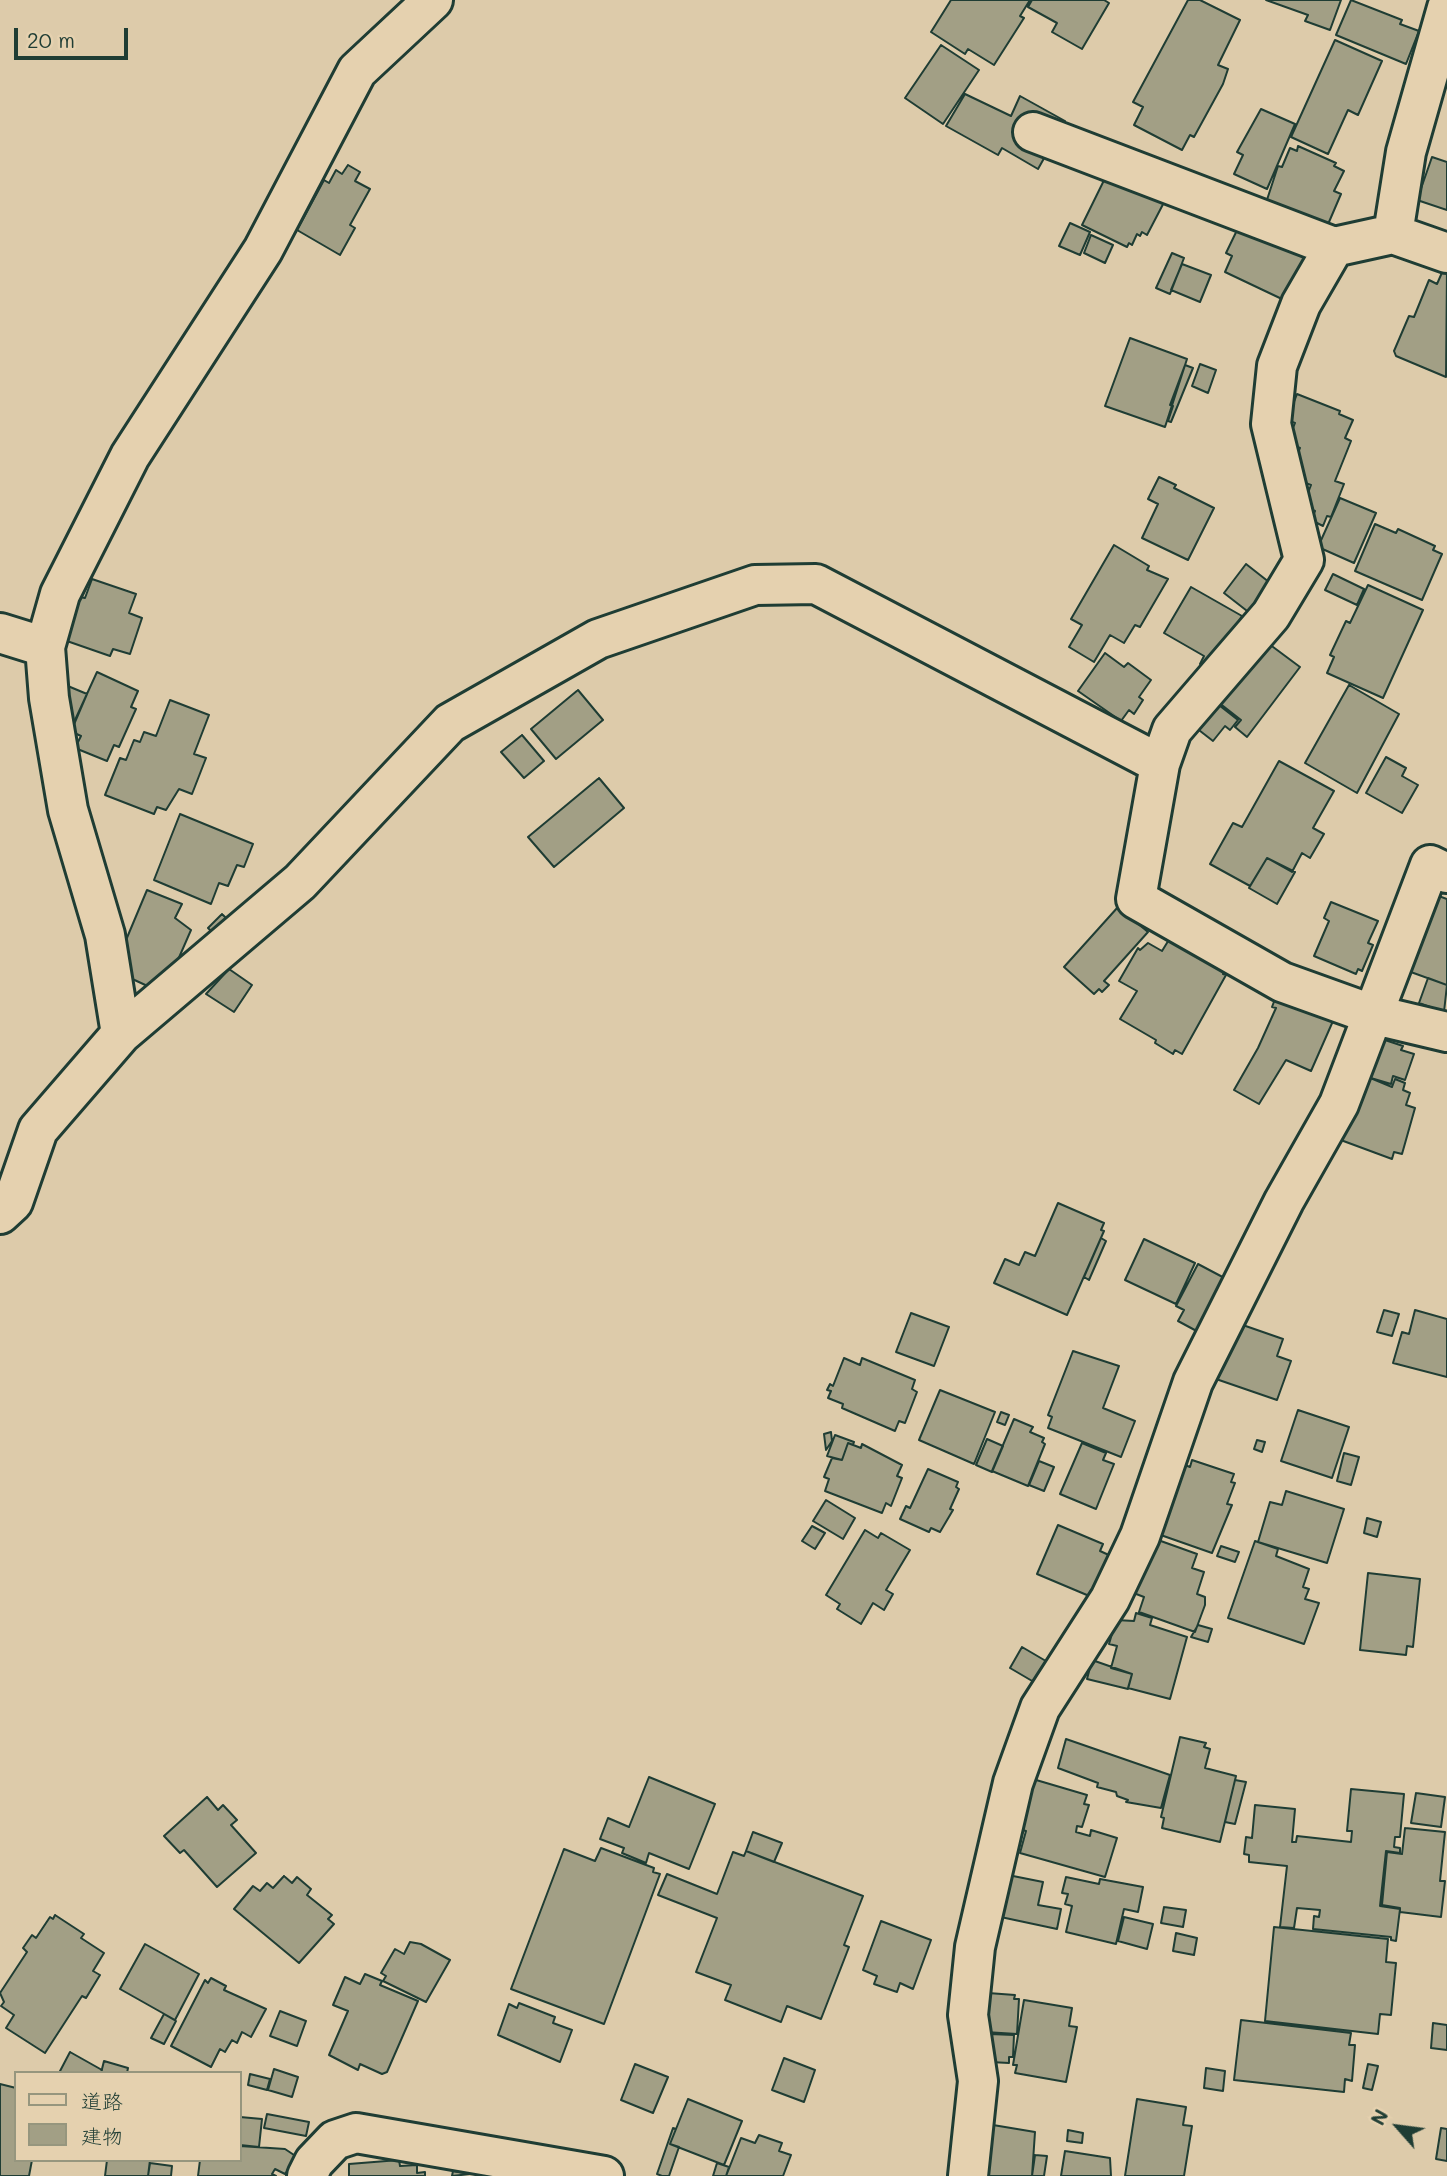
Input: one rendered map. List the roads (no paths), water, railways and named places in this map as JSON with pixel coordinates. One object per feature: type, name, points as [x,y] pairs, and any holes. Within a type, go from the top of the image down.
[{"type":"street","points":[[121,1034],[105,935],[68,810],[49,698],[45,647],[60,594],[130,456],[263,250],[357,71],[433,0]]},
{"type":"street","points":[[1393,234],[1406,152],[1447,8]]},
{"type":"street","points":[[1033,132],[1334,247],[1393,234],[1447,253]]},
{"type":"street","points":[[1334,247],[1301,304],[1277,366],[1271,424],[1304,560],[1271,615],[1172,730],[1160,764],[1136,899],[1282,982],[1371,1014],[1447,1032]]},
{"type":"street","points":[[0,1214],[13,1202],[38,1130],[121,1034],[300,882],[450,723],[598,639],[755,585],[817,584],[1160,764]]},
{"type":"street","points":[[0,633],[45,647]]},
{"type":"street","points":[[968,2176],[978,2081],[968,2015],[975,1947],[1013,1783],[1040,1709],[1110,1599],[1140,1536],[1194,1382],[1284,1201],[1339,1104],[1371,1014],[1430,865],[1447,873]]},
{"type":"street","points":[[307,2176],[314,2162],[335,2140],[356,2133],[604,2176]]}]
